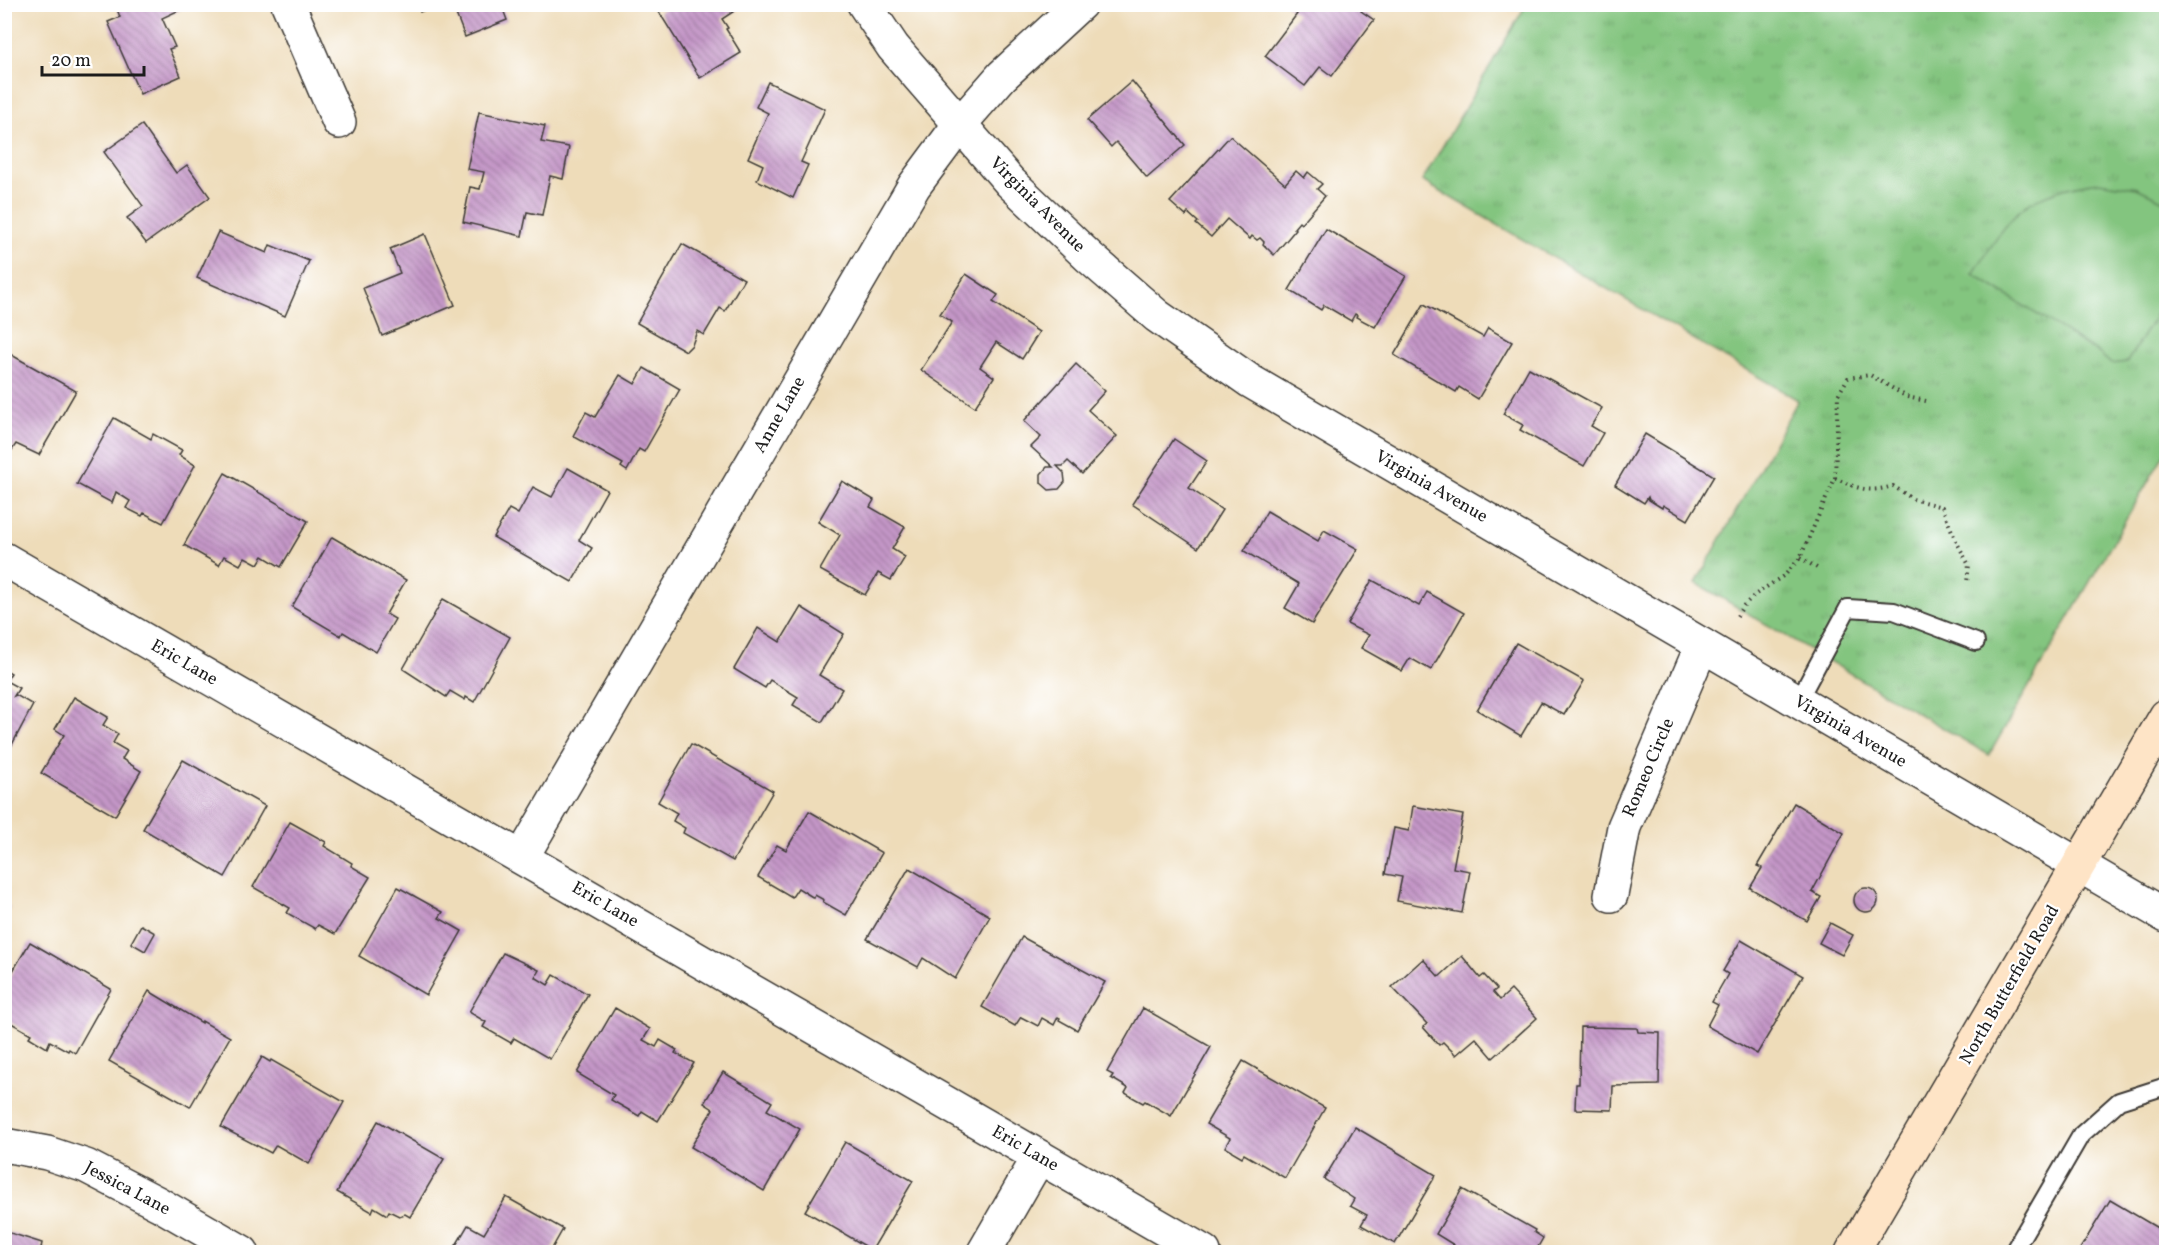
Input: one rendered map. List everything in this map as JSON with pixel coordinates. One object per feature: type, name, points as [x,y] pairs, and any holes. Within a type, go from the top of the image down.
[{"type":"main road","name":"North Butterfield Road","points":[[1852,1252],[2166,716]]},
{"type":"street","points":[[288,4],[339,122]]},
{"type":"street","name":"Virginia Avenue","points":[[864,4],[893,47],[1010,182],[1089,257],[1157,316],[1250,381],[2166,916]]},
{"type":"street","name":"Anne Lane","points":[[522,857],[914,186],[960,124],[1002,76],[1080,4]]},
{"type":"street","name":"Eric Lane","points":[[4,559],[1204,1252]]},
{"type":"street","name":"Romeo Circle","points":[[1611,895],[1624,827],[1702,645]]},
{"type":"street","name":"Jessica Lane","points":[[4,1145],[47,1153],[86,1166],[159,1204],[242,1252]]},
{"type":"street","points":[[984,1252],[1039,1157]]},
{"type":"lane","points":[[1798,702],[1848,608],[1894,611],[1976,642]]},
{"type":"lane","points":[[2013,1252],[2081,1135],[2119,1101],[2166,1086]]},
{"type":"path","points":[[1737,616],[1744,605],[1786,574],[1800,558],[1835,478],[1838,395],[1848,378],[1870,375],[1907,397],[1926,401]]},
{"type":"path","points":[[1835,478],[1854,488],[1875,491],[1893,486],[1914,499],[1942,507],[1969,565],[1967,582]]},
{"type":"path","points":[[1800,558],[1817,568]]},
{"type":"green space","points":[[1526,5],[2166,5],[2166,451],[1989,755],[1696,583],[1798,400],[1422,181]]},
{"type":"green space","points":[[2099,182],[2137,188],[2166,202],[2166,298],[2127,362],[2111,364],[2100,354],[1973,274],[1999,234],[2024,207],[2056,191]]},
{"type":"building","points":[[115,4],[185,4],[186,7],[162,18],[175,47],[169,49],[181,76],[140,94],[108,22],[120,17]]},
{"type":"building","points":[[418,4],[437,4],[437,5],[420,12]]},
{"type":"building","points":[[449,4],[501,4],[507,20],[465,37],[454,9],[452,10]]},
{"type":"building","points":[[670,4],[745,4],[722,19],[741,53],[700,78],[659,12]]},
{"type":"building","points":[[1285,4],[1358,4],[1363,8],[1361,11],[1374,20],[1332,76],[1320,67],[1305,86],[1265,56],[1297,14]]},
{"type":"building","points":[[1132,81],[1185,145],[1147,178],[1116,142],[1111,147],[1087,120]]},
{"type":"building","points":[[768,82],[825,109],[801,162],[808,165],[793,198],[757,180],[763,165],[748,158],[768,113],[756,107]]},
{"type":"building","points":[[479,112],[545,126],[541,142],[569,147],[563,179],[550,176],[542,215],[527,212],[522,236],[463,222],[470,187],[480,189],[484,172],[467,169]]},
{"type":"building","points":[[142,125],[176,173],[187,165],[210,197],[146,243],[127,218],[143,206],[104,152]]},
{"type":"building","points":[[1230,136],[1285,184],[1296,171],[1304,178],[1308,172],[1322,184],[1317,189],[1325,196],[1301,224],[1299,222],[1294,228],[1296,229],[1274,255],[1260,238],[1257,240],[1252,236],[1250,239],[1227,219],[1211,237],[1196,224],[1198,222],[1188,213],[1186,216],[1170,202]]},
{"type":"building","points":[[1326,229],[1406,276],[1375,327],[1356,317],[1355,314],[1351,321],[1324,305],[1321,310],[1289,290]]},
{"type":"building","points":[[218,232],[267,253],[270,245],[309,261],[285,316],[197,278]]},
{"type":"building","points":[[425,234],[455,305],[382,336],[363,288],[400,273],[390,249]]},
{"type":"building","points":[[682,244],[744,279],[725,311],[720,308],[704,335],[697,331],[692,345],[686,351],[637,323]]},
{"type":"building","points":[[966,274],[998,295],[993,302],[1039,332],[1022,359],[996,342],[980,367],[994,377],[975,407],[921,370],[952,322],[940,314]]},
{"type":"building","points":[[1424,304],[1483,337],[1488,328],[1512,342],[1478,399],[1459,387],[1456,392],[1394,355]]},
{"type":"building","points":[[8,353],[76,391],[39,455],[16,444],[12,450],[4,445],[4,359]]},
{"type":"building","points":[[1076,364],[1105,391],[1088,410],[1117,436],[1082,474],[1068,461],[1063,466],[1057,466],[1064,473],[1065,482],[1059,489],[1049,490],[1041,483],[1041,474],[1047,467],[1053,467],[1031,447],[1041,437],[1024,421]]},
{"type":"building","points":[[644,368],[680,389],[644,452],[639,449],[627,471],[621,467],[623,464],[573,436],[586,412],[595,417],[620,375],[635,384]]},
{"type":"building","points":[[1529,368],[1602,408],[1591,426],[1603,433],[1584,466],[1520,430],[1523,425],[1503,414]]},
{"type":"building","points":[[114,418],[151,439],[153,434],[182,450],[179,455],[195,465],[163,523],[144,513],[142,516],[126,508],[130,501],[116,492],[112,503],[77,484]]},
{"type":"building","points":[[1645,434],[1714,476],[1688,520],[1663,505],[1662,508],[1648,497],[1644,503],[1615,485]]},
{"type":"building","points":[[1174,439],[1207,461],[1189,488],[1222,510],[1198,548],[1132,504]]},
{"type":"building","points":[[568,468],[607,490],[579,540],[592,548],[572,582],[493,537],[509,509],[518,514],[533,487],[552,497]]},
{"type":"building","points":[[225,473],[308,521],[281,567],[263,556],[258,564],[245,557],[240,565],[224,556],[219,565],[184,545]]},
{"type":"building","points":[[842,481],[874,500],[870,507],[905,527],[892,549],[905,557],[904,559],[891,580],[878,573],[865,595],[820,570],[840,535],[818,522]]},
{"type":"building","points":[[1267,511],[1318,541],[1324,530],[1358,549],[1312,624],[1285,608],[1299,584],[1244,551]]},
{"type":"building","points":[[332,537],[406,580],[386,614],[395,619],[376,652],[343,632],[341,636],[292,607]]},
{"type":"building","points":[[1372,580],[1419,606],[1427,592],[1464,613],[1431,670],[1410,658],[1402,671],[1361,648],[1369,635],[1347,624]]},
{"type":"building","points":[[443,599],[510,637],[474,702],[466,697],[465,700],[450,691],[446,697],[403,669]]},
{"type":"building","points":[[801,607],[844,634],[819,675],[842,689],[822,722],[793,705],[798,697],[770,680],[765,688],[734,669],[758,628],[780,642]]},
{"type":"building","points":[[1516,643],[1584,681],[1564,715],[1541,702],[1521,736],[1477,710]]},
{"type":"building","points":[[4,669],[11,673],[6,681],[19,688],[14,696],[33,705],[7,754],[4,753]]},
{"type":"building","points":[[74,697],[108,717],[103,725],[118,734],[113,743],[127,751],[122,759],[141,771],[115,816],[41,773],[64,735],[55,729]]},
{"type":"building","points":[[691,744],[773,791],[733,861],[683,833],[685,828],[673,821],[677,813],[658,802]]},
{"type":"building","points":[[183,760],[265,806],[225,877],[143,829]]},
{"type":"building","points":[[1794,803],[1844,833],[1812,892],[1821,897],[1807,921],[1750,888],[1762,868],[1757,866]]},
{"type":"building","points":[[1413,806],[1463,815],[1453,868],[1470,871],[1462,913],[1397,901],[1402,877],[1385,874],[1394,828],[1409,831]]},
{"type":"building","points":[[809,811],[882,853],[846,915],[815,895],[814,898],[798,888],[792,897],[758,877],[777,845],[786,850]]},
{"type":"building","points":[[290,822],[326,842],[324,846],[370,877],[335,934],[318,925],[315,929],[287,913],[290,908],[253,887]]},
{"type":"building","points":[[909,868],[990,916],[955,979],[923,958],[918,967],[867,939]]},
{"type":"building","points":[[398,887],[443,912],[439,918],[462,931],[426,995],[359,956]]},
{"type":"building","points":[[1866,888],[1874,892],[1878,900],[1874,908],[1866,912],[1858,908],[1854,900],[1858,892]]},
{"type":"building","points":[[4,904],[10,907],[4,917]]},
{"type":"building","points":[[1830,923],[1853,935],[1842,955],[1819,943]]},
{"type":"building","points":[[141,925],[155,933],[145,951],[131,943]]},
{"type":"building","points":[[1022,937],[1105,982],[1077,1030],[1059,1020],[1058,1017],[1054,1025],[1042,1018],[1038,1026],[1021,1017],[1015,1026],[982,1007]]},
{"type":"building","points":[[1741,940],[1803,976],[1757,1054],[1707,1026],[1718,1005],[1712,1002],[1728,974],[1723,971]]},
{"type":"building","points":[[30,942],[111,989],[75,1053],[50,1041],[47,1048],[29,1037],[31,1034],[4,1019],[4,986]]},
{"type":"building","points":[[503,953],[539,970],[535,977],[548,985],[554,975],[588,994],[550,1059],[514,1038],[511,1043],[483,1027],[486,1022],[469,1012]]},
{"type":"building","points":[[1462,956],[1480,978],[1484,975],[1497,989],[1493,992],[1500,1000],[1511,990],[1537,1018],[1493,1058],[1476,1038],[1456,1055],[1443,1042],[1439,1045],[1423,1027],[1427,1024],[1392,987],[1423,959],[1439,977]]},
{"type":"building","points":[[149,991],[230,1037],[190,1107],[109,1061]]},
{"type":"building","points":[[615,1008],[650,1029],[643,1040],[656,1047],[660,1040],[677,1050],[675,1053],[694,1063],[658,1121],[642,1111],[639,1116],[611,1100],[614,1095],[577,1073]]},
{"type":"building","points":[[1143,1008],[1211,1047],[1171,1116],[1125,1093],[1128,1088],[1111,1078],[1113,1075],[1107,1072]]},
{"type":"building","points":[[1580,1027],[1637,1028],[1638,1032],[1660,1033],[1659,1085],[1613,1086],[1612,1110],[1575,1109],[1576,1084],[1579,1084]]},
{"type":"building","points":[[262,1057],[344,1102],[309,1164],[276,1145],[271,1153],[221,1127]]},
{"type":"building","points":[[1243,1061],[1325,1108],[1285,1178],[1244,1154],[1242,1157],[1225,1147],[1230,1138],[1206,1124]]},
{"type":"building","points":[[723,1072],[772,1102],[767,1110],[800,1129],[764,1191],[691,1147],[713,1109],[704,1103]]},
{"type":"building","points":[[378,1121],[444,1159],[410,1217],[405,1214],[399,1216],[389,1211],[387,1215],[374,1207],[372,1212],[337,1192]]},
{"type":"building","points":[[1355,1127],[1436,1175],[1395,1244],[1361,1225],[1367,1215],[1350,1206],[1354,1199],[1324,1179]]},
{"type":"building","points":[[845,1142],[913,1181],[872,1250],[805,1211]]},
{"type":"building","points":[[1462,1189],[1535,1230],[1534,1232],[1543,1238],[1535,1252],[1450,1252],[1454,1245],[1436,1234]]},
{"type":"building","points":[[506,1197],[563,1229],[550,1252],[452,1252],[468,1225],[484,1234]]},
{"type":"building","points":[[2110,1200],[2166,1233],[2166,1252],[2078,1252]]},
{"type":"building","points":[[4,1231],[42,1243],[41,1248],[55,1252],[4,1252]]}]
